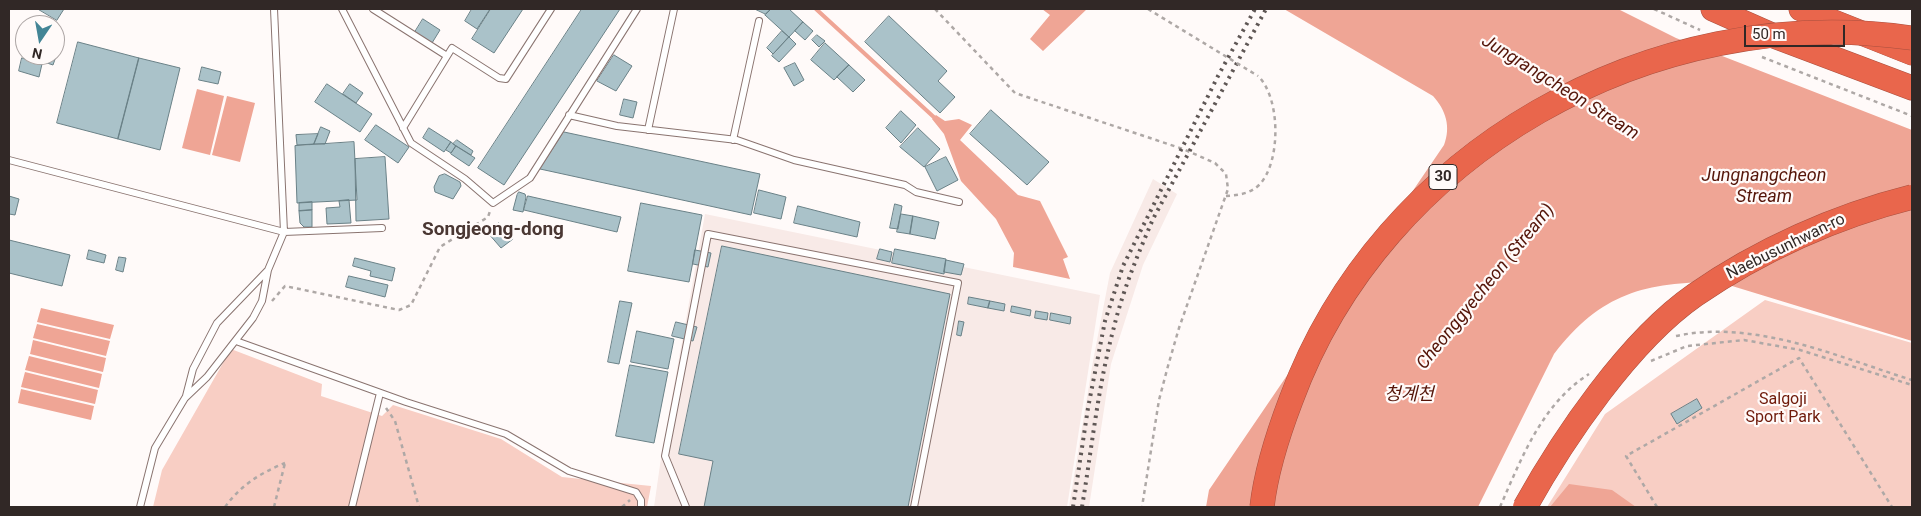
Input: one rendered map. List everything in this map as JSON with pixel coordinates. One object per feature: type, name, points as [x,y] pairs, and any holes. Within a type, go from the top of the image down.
[{"type":"highway","points":[[1713,9],[1774,36],[1912,88]]},
{"type":"highway","points":[[1801,9],[1912,53]]},
{"type":"highway","name":"30","points":[[1262,507],[1276,443],[1293,393],[1314,347],[1336,307],[1372,253],[1403,218],[1450,171],[1482,145],[1540,107],[1567,92],[1639,62],[1720,40],[1791,31],[1827,30],[1884,33],[1912,38]]},
{"type":"highway","name":"Naebusunhwan-ro","points":[[1525,507],[1550,464],[1617,371],[1660,324],[1694,295],[1749,261],[1805,234],[1868,208],[1912,197]]},
{"type":"lane","points":[[140,507],[155,448],[185,398],[207,377],[253,318],[262,301],[268,270],[284,232],[274,9]]},
{"type":"lane","points":[[342,9],[413,146],[465,179],[493,203],[530,178],[637,9]]},
{"type":"lane","points":[[373,9],[447,56]]},
{"type":"lane","points":[[403,128],[452,48],[500,78],[506,79],[551,9]]},
{"type":"lane","points":[[648,130],[674,9]]},
{"type":"lane","points":[[733,140],[759,21]]},
{"type":"lane","points":[[569,115],[617,126],[733,140],[794,160],[905,185],[916,192],[960,202]]},
{"type":"lane","points":[[9,160],[284,232],[382,228]]},
{"type":"lane","points":[[686,507],[665,456],[708,234],[958,284],[914,507]]},
{"type":"lane","points":[[185,398],[193,369],[217,323],[268,270]]},
{"type":"lane","points":[[236,341],[380,393],[506,434],[569,471],[636,492],[641,500],[641,507]]},
{"type":"lane","points":[[352,507],[380,393]]},
{"type":"path","points":[[935,9],[1015,93],[1172,145],[1215,163],[1227,177],[1226,196],[1179,328],[1166,374],[1142,507]]},
{"type":"path","points":[[1148,9],[1258,76],[1266,87],[1273,112],[1275,138],[1271,166],[1258,186],[1248,192],[1226,196]]},
{"type":"path","points":[[1654,9],[1706,33]]},
{"type":"path","points":[[1760,57],[1912,116]]},
{"type":"path","points":[[269,306],[285,286],[399,310],[411,305],[440,248],[488,217],[493,203]]},
{"type":"path","points":[[1668,337],[1711,332],[1758,335],[1791,342],[1912,380]]},
{"type":"path","points":[[1644,364],[1687,346],[1744,340],[1800,350],[1912,385]]},
{"type":"path","points":[[1657,507],[1626,456],[1799,358],[1892,507]]},
{"type":"path","points":[[1500,507],[1543,419],[1562,394],[1591,372]]},
{"type":"path","points":[[380,393],[387,410],[395,420],[419,507]]},
{"type":"path","points":[[225,507],[233,496],[261,473],[285,463],[274,507]]},
{"type":"shaded area","points":[[1042,9],[1087,9],[1043,51],[1030,39],[1050,15]]},
{"type":"shaded area","points":[[1284,9],[1618,9],[1676,38],[1912,130],[1912,341],[1719,282],[1669,285],[1647,289],[1626,295],[1607,304],[1572,333],[1554,354],[1478,507],[1206,507],[1209,490],[1444,145],[1447,132],[1444,113],[1433,96]]},
{"type":"shaded area","points":[[197,89],[224,96],[210,155],[182,148]]},
{"type":"shaded area","points":[[227,96],[255,103],[240,162],[212,155]]},
{"type":"shaded area","points":[[936,115],[945,121],[959,119],[972,125],[960,140],[1018,195],[1040,201],[1068,257],[1063,259],[1070,279],[1013,267],[1014,253],[996,219],[961,181],[944,134],[932,119]]},
{"type":"shaded area","points":[[1153,179],[1177,194],[1143,265],[1111,364],[1089,507],[1069,507],[1093,361],[1110,273]]},
{"type":"shaded area","points":[[705,214],[1100,295],[1067,507],[654,507],[661,458]]},
{"type":"shaded area","points":[[41,308],[114,325],[110,339],[37,322]]},
{"type":"shaded area","points":[[37,324],[110,341],[106,356],[33,338]]},
{"type":"shaded area","points":[[33,340],[106,358],[103,372],[30,354]]},
{"type":"shaded area","points":[[29,356],[102,374],[99,388],[25,370]]},
{"type":"shaded area","points":[[25,372],[98,390],[95,404],[21,387]]},
{"type":"shaded area","points":[[21,389],[94,406],[91,420],[18,403]]},
{"type":"shaded area","points":[[1569,484],[1612,490],[1636,507],[1550,507]]},
{"type":"green space","name":"Salgoji Sport Park","points":[[1765,300],[1912,343],[1912,507],[1547,507],[1605,414]]},
{"type":"green space","points":[[231,349],[322,384],[321,396],[382,416],[393,405],[501,439],[562,477],[651,486],[647,507],[153,507],[162,470]]},
{"type":"building","points":[[38,9],[64,9],[60,15],[48,15]]},
{"type":"building","points":[[472,9],[490,9],[477,29],[465,21]]},
{"type":"building","points":[[491,9],[523,9],[494,53],[472,39]]},
{"type":"building","points":[[582,9],[620,9],[504,185],[478,168]]},
{"type":"building","points":[[755,9],[771,9],[766,14]]},
{"type":"building","points":[[771,9],[789,9],[803,22],[789,37],[765,15]]},
{"type":"building","points":[[889,16],[947,71],[938,81],[955,97],[940,113],[865,42]]},
{"type":"building","points":[[423,19],[440,30],[432,43],[415,32]]},
{"type":"building","points":[[803,22],[813,31],[805,40],[795,31]]},
{"type":"building","points":[[782,31],[789,37],[773,54],[767,48]]},
{"type":"building","points":[[817,35],[825,41],[819,47],[812,40]]},
{"type":"building","points":[[789,37],[796,44],[779,62],[772,56]]},
{"type":"building","points":[[78,42],[139,58],[118,139],[57,123]]},
{"type":"building","points":[[825,43],[849,65],[834,80],[811,60]]},
{"type":"building","points":[[614,55],[632,66],[616,91],[597,81]]},
{"type":"building","points":[[139,58],[180,68],[160,150],[118,139]]},
{"type":"building","points":[[795,63],[804,80],[794,86],[784,68]]},
{"type":"building","points":[[20,65],[42,65],[39,77],[19,71]]},
{"type":"building","points":[[849,65],[865,80],[853,92],[837,77]]},
{"type":"building","points":[[202,67],[221,72],[218,84],[199,80]]},
{"type":"building","points":[[327,84],[372,114],[360,132],[315,102]]},
{"type":"building","points":[[350,84],[363,93],[356,103],[343,94]]},
{"type":"building","points":[[624,99],[637,102],[633,118],[620,115]]},
{"type":"building","points":[[991,110],[1049,162],[1027,185],[970,134]]},
{"type":"building","points":[[901,111],[916,125],[901,143],[886,128]]},
{"type":"building","points":[[376,125],[409,147],[398,163],[365,140]]},
{"type":"building","points":[[321,127],[330,131],[325,144],[314,144]]},
{"type":"building","points":[[429,128],[451,142],[444,152],[423,138]]},
{"type":"building","points":[[918,128],[940,149],[924,167],[900,147]]},
{"type":"building","points":[[564,132],[760,174],[751,215],[540,169]]},
{"type":"building","points":[[318,134],[314,144],[297,145],[296,135]]},
{"type":"building","points":[[457,140],[473,151],[471,155],[453,144]]},
{"type":"building","points":[[354,142],[357,200],[297,203],[295,146]]},
{"type":"building","points":[[451,142],[456,146],[451,153],[446,150]]},
{"type":"building","points":[[456,146],[475,158],[469,166],[451,154]]},
{"type":"building","points":[[385,157],[389,219],[356,221],[355,159]]},
{"type":"building","points":[[946,157],[958,180],[937,191],[925,167]]},
{"type":"building","points":[[445,174],[460,182],[461,186],[453,199],[435,192],[434,187],[439,176]]},
{"type":"building","points":[[759,190],[786,197],[781,219],[754,213]]},
{"type":"building","points":[[519,192],[525,194],[526,197],[523,212],[513,210]]},
{"type":"building","points":[[9,196],[19,199],[15,215],[9,214]]},
{"type":"building","points":[[528,196],[621,217],[617,232],[524,210]]},
{"type":"building","points":[[349,200],[351,223],[327,224],[326,208],[340,207],[339,201]]},
{"type":"building","points":[[312,202],[312,210],[299,211],[299,203]]},
{"type":"building","points":[[641,203],[702,215],[689,282],[628,271]]},
{"type":"building","points":[[895,204],[902,206],[898,229],[890,228]]},
{"type":"building","points":[[798,206],[860,222],[857,237],[794,223]]},
{"type":"building","points":[[312,210],[312,227],[304,227],[300,223],[299,211]]},
{"type":"building","points":[[901,214],[913,216],[910,234],[897,232]]},
{"type":"building","points":[[913,216],[939,222],[935,239],[910,234]]},
{"type":"building","points":[[499,223],[513,239],[501,248],[488,233]]},
{"type":"building","points":[[9,240],[70,255],[62,286],[9,273]]},
{"type":"building","points":[[722,246],[950,294],[908,507],[704,507],[713,461],[679,454]]},
{"type":"building","points":[[880,249],[892,252],[890,262],[877,259]]},
{"type":"building","points":[[895,249],[946,259],[944,274],[892,263]]},
{"type":"building","points":[[89,250],[106,255],[104,263],[87,259]]},
{"type":"building","points":[[695,250],[711,253],[708,267],[693,264]]},
{"type":"building","points":[[119,257],[126,258],[123,272],[116,270]]},
{"type":"building","points":[[355,258],[395,268],[392,281],[370,276],[371,271],[353,266]]},
{"type":"building","points":[[946,260],[964,264],[961,275],[944,272]]},
{"type":"building","points":[[349,276],[388,285],[385,297],[346,287]]},
{"type":"building","points":[[969,297],[990,301],[988,308],[968,304]]},
{"type":"building","points":[[620,301],[632,303],[619,364],[608,362]]},
{"type":"building","points":[[990,301],[1005,304],[1004,311],[988,308]]},
{"type":"building","points":[[1012,306],[1031,310],[1030,316],[1011,312]]},
{"type":"building","points":[[1036,311],[1048,313],[1047,320],[1035,318]]},
{"type":"building","points":[[1051,313],[1071,317],[1070,324],[1050,320]]},
{"type":"building","points":[[959,321],[964,322],[961,336],[957,335]]},
{"type":"building","points":[[676,322],[697,327],[693,341],[672,336]]},
{"type":"building","points":[[637,331],[674,339],[668,369],[631,362]]},
{"type":"building","points":[[630,365],[668,372],[654,443],[616,436]]},
{"type":"building","points":[[1697,399],[1702,408],[1677,424],[1671,414]]},
{"type":"waterway","points":[[816,9],[937,120]]},
{"type":"railway","points":[[1073,507],[1088,408],[1105,321],[1123,266],[1218,76],[1255,9]]},
{"type":"railway","points":[[1082,507],[1108,349],[1131,272],[1153,219],[1266,9]]},
{"type":"district","name":"Songjeong-dong","points":[[493,230]]},
{"type":"water label","name":"Jungrangcheon Stream","points":[[1560,88]]},
{"type":"water label","name":"Jungnangcheon Stream","points":[[1764,186]]},
{"type":"water label","name":"Cheonggyecheon (Stream)","points":[[1486,287]]},
{"type":"water label","name":"청계천","points":[[1409,395]]}]
